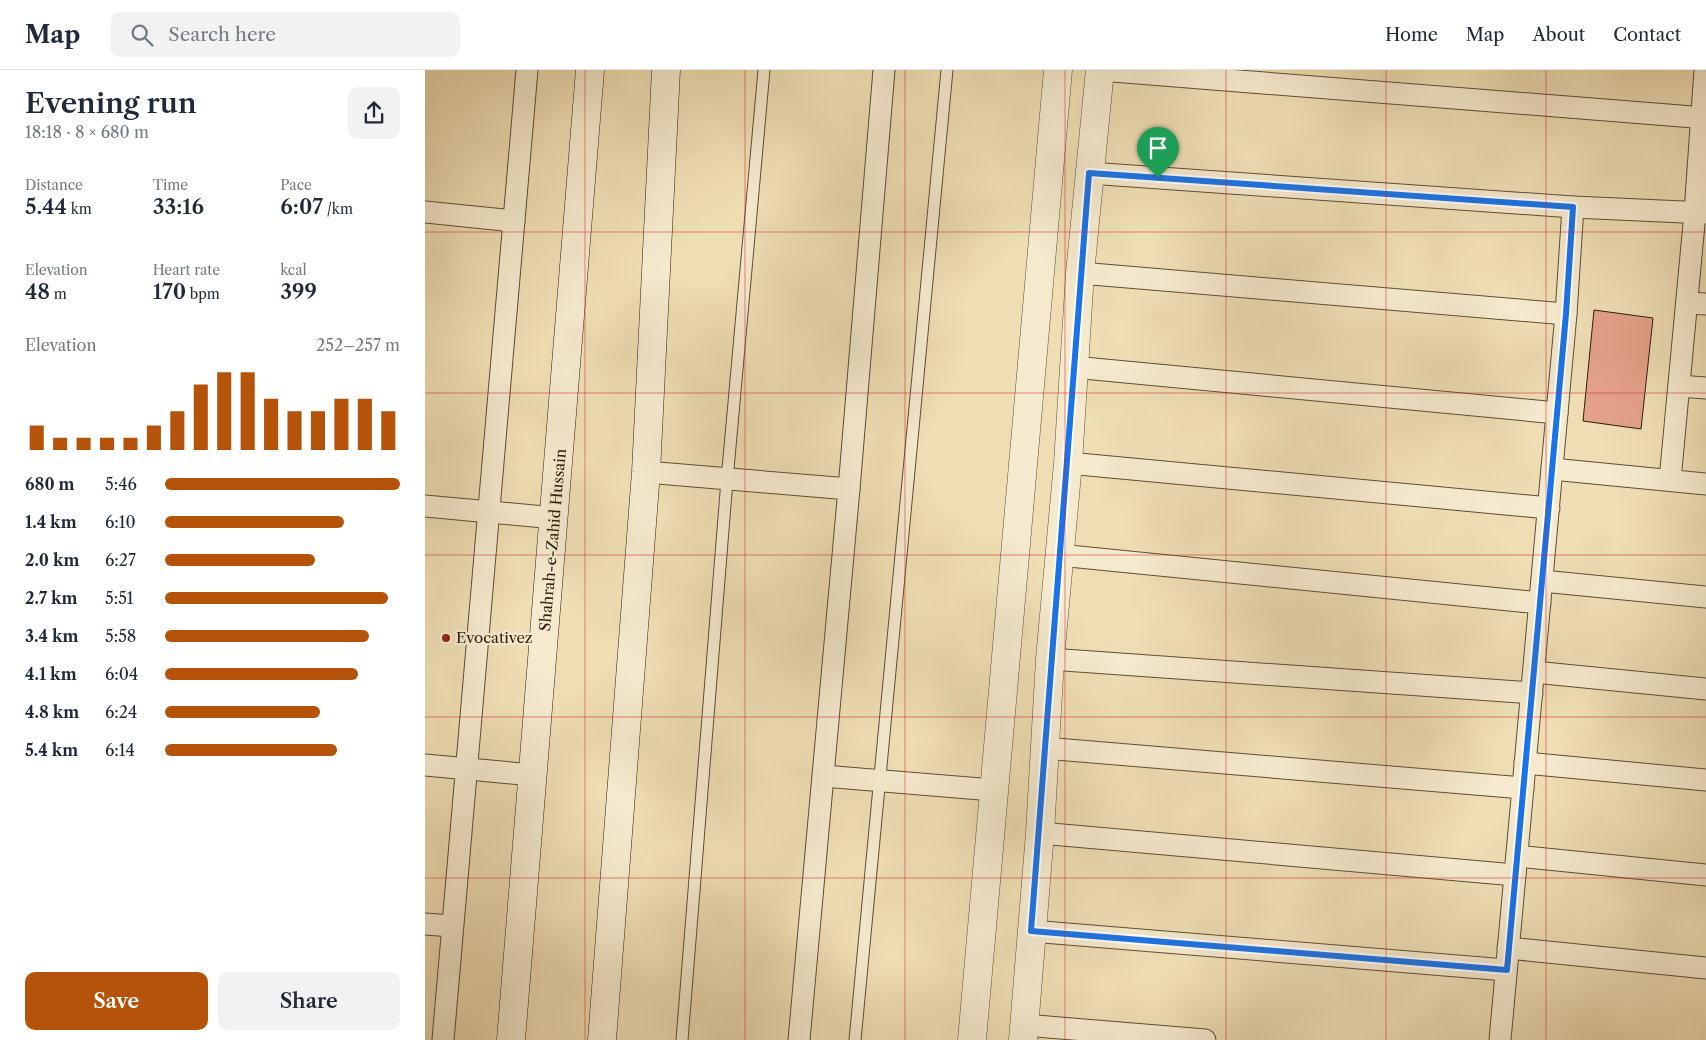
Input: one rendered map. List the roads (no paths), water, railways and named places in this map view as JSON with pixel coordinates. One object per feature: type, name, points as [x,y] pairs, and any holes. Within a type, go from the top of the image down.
[{"type":"street","points":[[443,1040],[468,769],[488,511],[527,70]]},
{"type":"street","name":"Shahrah-e-Zahid Hussain","points":[[511,1040],[590,70]]},
{"type":"street","points":[[602,1040],[646,472],[666,70]]},
{"type":"street","points":[[799,1040],[849,489],[884,70]]},
{"type":"street","points":[[972,1040],[1058,70]]},
{"type":"street","points":[[1205,1040],[1023,1032],[1040,833],[1050,659],[1068,463],[1080,273],[1100,70],[1704,117]]},
{"type":"street","points":[[1670,480],[1679,386],[1697,304],[1705,70]]},
{"type":"street","points":[[1089,173],[1573,207],[1701,213]]},
{"type":"street","points":[[1500,1040],[1549,508],[1566,314],[1573,207]]},
{"type":"street","points":[[425,212],[513,221]]},
{"type":"street","points":[[1080,273],[1566,314]]},
{"type":"street","points":[[1073,367],[1557,413]]},
{"type":"street","points":[[1679,386],[1706,388]]},
{"type":"street","points":[[1068,463],[1549,508]]},
{"type":"street","points":[[1552,469],[1706,484]]},
{"type":"street","points":[[646,472],[849,489]]},
{"type":"street","points":[[425,506],[555,518]]},
{"type":"street","points":[[1059,555],[1540,603]]},
{"type":"street","points":[[1542,581],[1706,597]]},
{"type":"street","points":[[1050,659],[1532,693]]},
{"type":"street","points":[[1534,672],[1706,689]]},
{"type":"street","points":[[1045,748],[1523,788]]},
{"type":"street","points":[[1525,762],[1706,780]]},
{"type":"street","points":[[425,765],[533,775]]},
{"type":"street","points":[[823,776],[993,790]]},
{"type":"street","points":[[1040,833],[1516,865],[1706,875]]},
{"type":"street","points":[[425,924],[453,926]]},
{"type":"street","points":[[1031,931],[1507,970]]},
{"type":"street","points":[[1508,948],[1706,968]]},
{"type":"lane","points":[[682,1040],[727,480],[764,70]]},
{"type":"lane","points":[[855,1040],[947,70]]},
{"type":"place","name":"Evocativez","points":[[446,638]]}]
